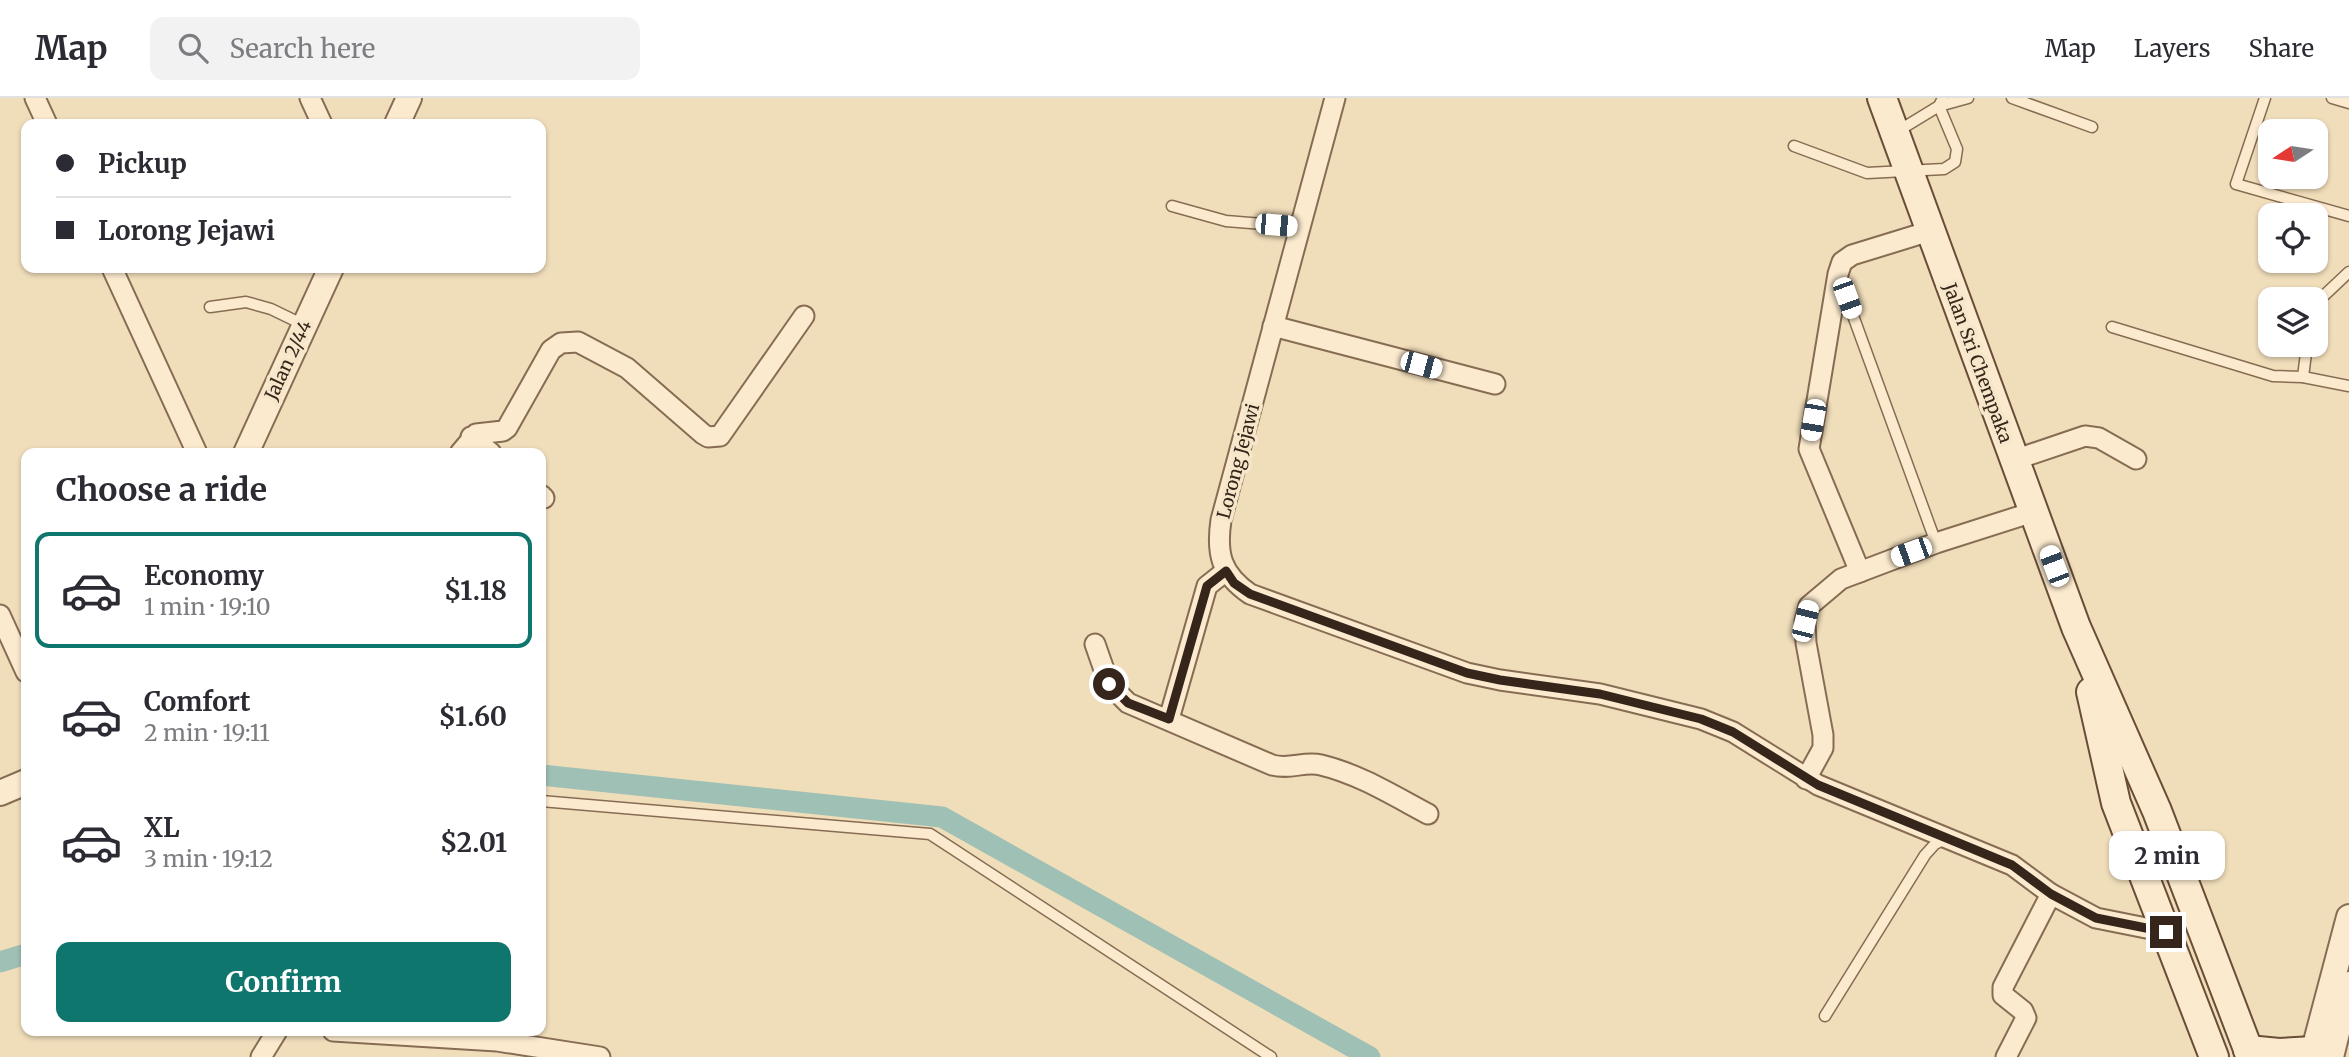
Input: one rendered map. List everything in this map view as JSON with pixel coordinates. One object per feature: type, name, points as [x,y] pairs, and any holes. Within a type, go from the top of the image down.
[{"type":"main road","name":"Jalan Sri Chempaka","points":[[1882,98],[2076,628]]},
{"type":"main road","points":[[2076,628],[2116,803],[2214,1057]]},
{"type":"main road","points":[[2076,628],[2157,811],[2250,1054],[2319,1055]]},
{"type":"street","points":[[35,98],[45,119]]},
{"type":"street","points":[[310,98],[320,119]]},
{"type":"street","points":[[399,119],[409,98]]},
{"type":"street","name":"Lorong Jejawi","points":[[1226,571],[1220,555],[1222,520],[1335,98]]},
{"type":"street","points":[[1860,572],[1809,449],[1838,274],[1842,262],[1852,255],[1930,231]]},
{"type":"street","points":[[115,273],[195,448]]},
{"type":"street","name":"Jalan 2/44","points":[[248,448],[329,273]]},
{"type":"street","points":[[463,448],[471,437],[507,428],[551,350],[568,341],[584,343],[627,368],[703,434],[708,437],[720,436],[804,316]]},
{"type":"street","points":[[1273,326],[1495,384]]},
{"type":"street","points":[[2014,460],[2085,436],[2099,438],[2136,459]]},
{"type":"street","points":[[471,437],[485,448]]},
{"type":"street","points":[[1806,779],[1823,748],[1824,735],[1806,643],[1805,621],[1809,606],[1836,581],[1936,543],[2033,512]]},
{"type":"street","points":[[1169,719],[1207,586],[1226,571],[1234,583],[1250,594],[1467,673],[1600,694],[1701,719],[1733,732],[1806,779],[2012,865],[2051,894],[2096,918],[2166,932]]},
{"type":"street","points":[[0,615],[21,661]]},
{"type":"street","points":[[1095,644],[1102,671],[1109,684],[1128,703],[1272,765],[1289,768],[1319,764],[1350,774],[1428,814]]},
{"type":"street","points":[[0,793],[21,784]]},
{"type":"street","points":[[2006,1057],[2026,1018],[2023,1011],[2003,995],[2003,986],[2051,894]]},
{"type":"street","points":[[2319,1055],[2349,918]]},
{"type":"street","points":[[2319,1055],[2349,984]]},
{"type":"street","points":[[261,1057],[273,1036]]},
{"type":"street","points":[[415,1036],[497,1041],[600,1057]]},
{"type":"lane","points":[[1894,133],[1941,102],[1968,98]]},
{"type":"lane","points":[[2012,98],[2092,127]]},
{"type":"lane","points":[[2264,98],[2236,184],[2349,216]]},
{"type":"lane","points":[[2332,98],[2349,103]]},
{"type":"lane","points":[[1794,146],[1867,173],[1944,169],[1955,162],[1957,149],[1941,102]]},
{"type":"lane","points":[[1172,206],[1226,221],[1301,227]]},
{"type":"lane","points":[[2328,292],[2349,272]]},
{"type":"lane","points":[[1838,274],[1936,543]]},
{"type":"lane","points":[[210,307],[246,302],[271,309],[304,325]]},
{"type":"lane","points":[[2112,327],[2273,376],[2303,377],[2349,386]]},
{"type":"lane","points":[[2303,377],[2306,357]]},
{"type":"lane","points":[[546,801],[930,834],[1271,1057]]},
{"type":"lane","points":[[1825,1016],[1924,855],[1947,838]]},
{"type":"waterway","points":[[546,776],[942,817],[1370,1057]]},
{"type":"waterway","points":[[0,962],[21,956]]},
{"type":"route","points":[[1109,684],[1128,703],[1169,719],[1207,586],[1226,571],[1234,583],[1250,594],[1467,673],[1600,694],[1701,719],[1733,732],[1818,785],[2012,865],[2051,894],[2087,914],[2166,932]]}]
